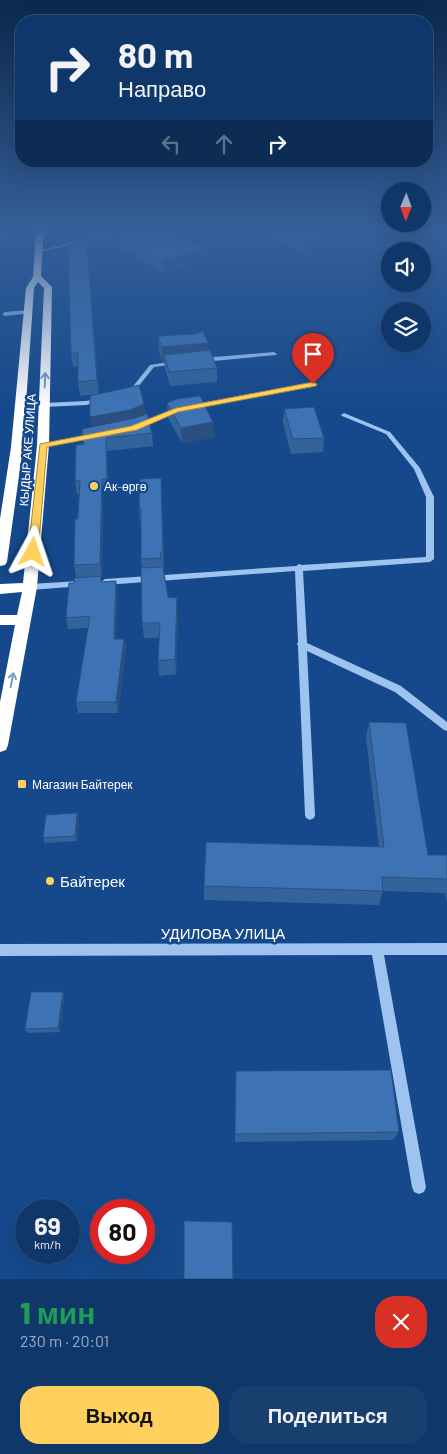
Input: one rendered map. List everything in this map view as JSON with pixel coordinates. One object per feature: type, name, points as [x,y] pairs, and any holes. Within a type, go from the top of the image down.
[{"type":"highway","name":"КЫДЫР АКЕ УЛИЦА","points":[[0,745],[30,587],[28,312],[30,289]]},
{"type":"highway","name":"КЫДЫР АКЕ УЛИЦА","points":[[0,562],[10,495],[44,406],[48,289]]},
{"type":"highway","points":[[0,589],[30,587]]},
{"type":"highway","points":[[0,620],[23,620]]},
{"type":"street","points":[[5,314],[28,312]]},
{"type":"street","points":[[198,361],[274,354]]},
{"type":"street","points":[[122,394],[132,391],[152,366],[180,363]]},
{"type":"street","points":[[134,428],[176,410],[313,384]]},
{"type":"street","points":[[44,406],[86,404],[104,399]]},
{"type":"street","points":[[30,587],[430,559],[430,497],[417,468],[388,433],[344,415]]},
{"type":"street","points":[[30,446],[106,434]]},
{"type":"street","points":[[0,505],[10,495]]},
{"type":"street","points":[[298,567],[310,815]]},
{"type":"street","points":[[301,644],[398,689],[447,727]]},
{"type":"street","points":[[377,949],[419,1187]]},
{"type":"street","name":"УДИЛОВА УЛИЦА","points":[[0,950],[447,949]]},
{"type":"building","points":[[69,289],[90,289],[97,380],[78,382],[78,353],[71,353]]},
{"type":"building","points":[[203,331],[208,343],[162,347],[158,336],[195,334]]},
{"type":"building","points":[[210,350],[217,368],[169,372],[164,355]]},
{"type":"building","points":[[139,385],[144,404],[130,410],[90,417],[90,396]]},
{"type":"building","points":[[200,396],[213,422],[181,428],[167,403],[177,399]]},
{"type":"building","points":[[314,407],[324,438],[293,439],[284,409]]},
{"type":"building","points":[[147,414],[152,433],[106,438],[107,479],[102,479],[100,564],[74,565],[75,519],[78,519],[80,480],[75,481],[76,445],[84,444],[82,429]]},
{"type":"building","points":[[161,478],[163,552],[160,552],[161,558],[141,559],[140,479]]},
{"type":"building","points":[[163,567],[168,597],[177,598],[175,659],[158,661],[160,623],[142,623],[141,568]]},
{"type":"building","points":[[101,576],[101,582],[116,581],[114,639],[124,639],[116,702],[76,702],[90,616],[66,618],[69,583],[74,583],[74,578]]},
{"type":"building","points":[[369,722],[406,723],[428,855],[447,855],[447,879],[382,877],[383,891],[204,886],[206,842],[384,847]]},
{"type":"building","points":[[77,813],[75,836],[43,838],[46,815]]},
{"type":"building","points":[[31,992],[63,992],[58,1028],[25,1029]]},
{"type":"building","points":[[391,1070],[399,1132],[235,1134],[236,1071]]},
{"type":"building","points":[[184,1221],[232,1222],[233,1279],[184,1279]]},
{"type":"place","name":"Ак-өргө","points":[[94,486]]},
{"type":"place","name":"Магазин Байтерек","points":[[22,784]]},
{"type":"place","name":"Байтерек","points":[[50,881]]},
{"type":"route","points":[[33,552],[43,445],[134,428],[176,410],[313,384]]}]
